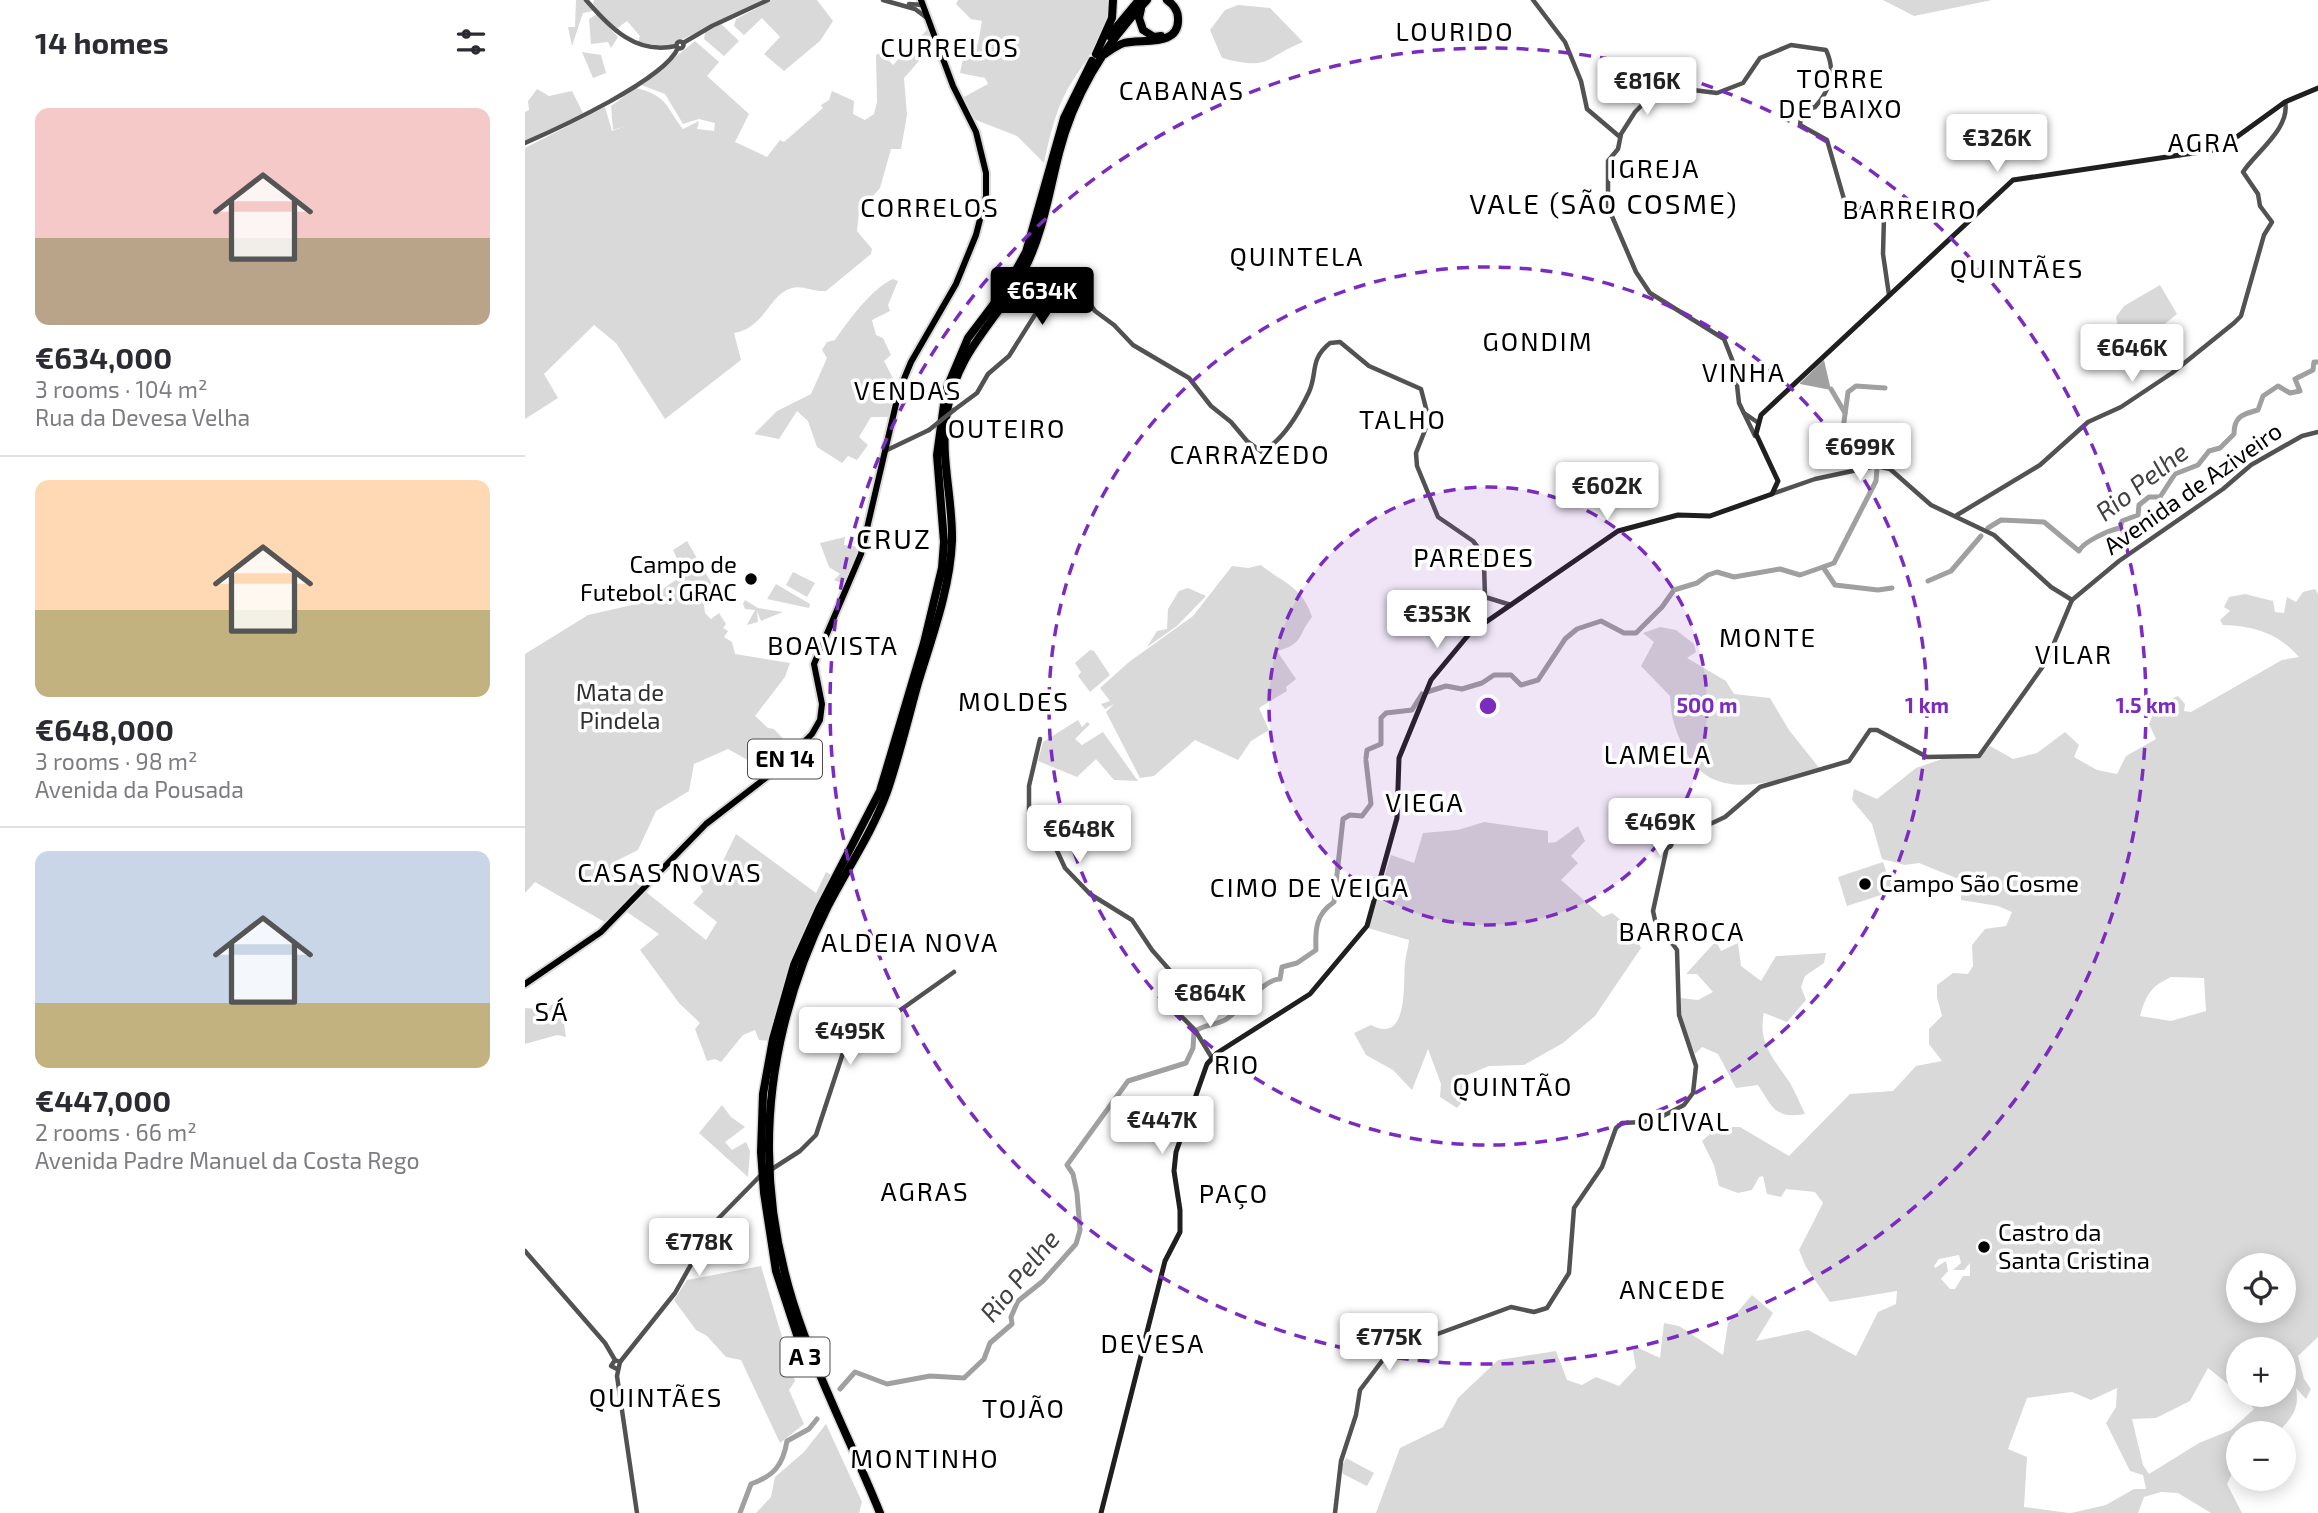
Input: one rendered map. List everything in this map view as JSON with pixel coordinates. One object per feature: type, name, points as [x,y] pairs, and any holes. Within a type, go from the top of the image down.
[{"type":"highway","name":"A 3","points":[[880,1513],[803,1338],[782,1269],[770,1192],[771,1095],[781,1041],[801,967],[826,909],[865,840],[886,793],[943,597],[952,542],[943,455],[952,390],[965,356],[1012,291],[1032,254],[1069,119],[1112,18],[1112,0]]},
{"type":"highway","name":"A 3","points":[[1143,1],[1140,25],[1147,34],[1158,37],[1170,32],[1175,19],[1172,8],[1165,0]]},
{"type":"highway","points":[[1098,56],[1125,43],[1169,37],[1176,30],[1178,18],[1175,7],[1165,0]]},
{"type":"highway","name":"A 3","points":[[875,1513],[797,1340],[776,1271],[764,1193],[761,1152],[764,1094],[773,1039],[795,965],[820,907],[880,791],[936,596],[944,542],[937,455],[946,390],[968,338],[1006,288],[1026,252],[1064,118],[1098,56],[1143,1]]},
{"type":"main road","name":"EN 14","points":[[525,984],[601,932],[706,824],[771,774],[815,730],[823,710],[814,664],[862,550],[904,378],[948,301],[969,253],[983,211],[987,178],[974,127],[953,86],[922,2]]},
{"type":"main road","points":[[1101,1513],[1165,1261],[1180,1233],[1174,1171],[1176,1152],[1205,1068],[1212,1058],[1296,1004],[1315,988],[1367,926],[1397,818],[1397,764],[1428,685],[1464,638],[1618,531],[1678,515],[1710,516],[1772,494],[1777,484],[1756,436],[1761,415],[2013,180],[2220,149],[2285,102],[2318,88]]},
{"type":"street","points":[[586,0],[624,39],[647,45],[683,48],[683,43],[712,26],[768,0]]},
{"type":"street","points":[[883,0],[915,9],[928,18]]},
{"type":"street","points":[[909,4],[914,0]]},
{"type":"street","points":[[1533,0],[1565,42],[1581,81],[1587,109],[1620,137]]},
{"type":"street","points":[[902,5],[922,2]]},
{"type":"street","points":[[915,9],[922,2]]},
{"type":"street","points":[[1756,436],[1743,411],[1735,367],[1724,339],[1655,298],[1633,265],[1607,201],[1608,161],[1618,149],[1620,137],[1635,112],[1661,86],[1717,93],[1743,83],[1761,58],[1791,45],[1826,50],[1832,65],[1830,83],[1815,107],[1803,111],[1801,125],[1827,140],[1846,206],[1875,210],[1884,216],[1883,254],[1889,295]]},
{"type":"street","points":[[525,143],[632,88],[674,57],[677,47]]},
{"type":"street","points":[[1957,515],[2041,465],[2088,422],[2121,407],[2172,373],[2241,316],[2264,235],[2272,222],[2260,206],[2257,194],[2243,172],[2279,127],[2286,109],[2285,102]]},
{"type":"street","points":[[886,448],[894,449],[929,430],[977,393],[988,374],[1009,356],[1048,294],[1067,285],[1081,291],[1095,311],[1136,347],[1189,378],[1211,406],[1262,452],[1280,438],[1292,422],[1309,392],[1317,357],[1332,342],[1340,342],[1369,366],[1421,389],[1429,421],[1416,460],[1430,502],[1438,517],[1473,541],[1484,564],[1485,597],[1511,605]]},
{"type":"street","points":[[1749,418],[1761,415]]},
{"type":"street","points":[[1749,418],[1758,422]]},
{"type":"street","name":"Avenida de Aziveiro","points":[[2072,600],[2092,582],[2223,489],[2251,465],[2302,436],[2318,432]]},
{"type":"street","points":[[1335,1513],[1341,1461],[1356,1415],[1360,1390],[1382,1361],[1402,1347],[1511,1307],[1534,1312],[1547,1308],[1569,1273],[1573,1214],[1577,1202],[1602,1167],[1609,1140],[1618,1125],[1663,1116],[1684,1105],[1695,1088],[1696,1066],[1679,1015],[1677,950],[1654,916],[1654,899],[1667,847],[1666,841],[1672,842],[1725,817],[1760,787],[1849,761],[1870,730],[1877,730],[1927,758],[1979,756],[2038,675],[2072,600],[2051,587],[1994,535],[1928,503],[1897,473],[1883,467],[1815,479],[1772,494]]},
{"type":"street","points":[[1777,484],[1787,489]]},
{"type":"street","points":[[1040,739],[1029,786],[1029,811],[1046,827],[1065,868],[1090,894],[1132,920],[1152,950],[1188,991],[1179,1008],[1185,1021],[1195,1030],[1212,1058]]},
{"type":"street","points":[[772,1169],[800,1151],[816,1135],[844,1049],[954,972]]},
{"type":"street","points":[[617,1369],[611,1366],[675,1293],[715,1222],[760,1176]]},
{"type":"street","points":[[525,1251],[617,1361],[637,1513]]},
{"type":"green space","points":[[576,0],[584,0],[593,11],[583,13],[572,46],[568,27],[575,27]]},
{"type":"green space","points":[[594,0],[762,0],[667,47],[638,42],[640,36],[627,21],[615,30],[593,4]]},
{"type":"green space","points":[[772,0],[817,0],[833,21],[820,41],[784,71],[764,54],[780,37],[762,18],[744,35],[734,26],[736,19]]},
{"type":"green space","points":[[958,0],[1109,0],[1109,13],[1100,37],[1061,102],[1044,163],[1017,136],[976,120],[962,98],[988,84],[985,78],[960,73],[965,49],[978,44],[982,21],[971,19],[956,4]]},
{"type":"green space","points":[[1883,0],[1992,0],[1914,16]]},
{"type":"green space","points":[[1238,5],[1270,8],[1303,42],[1259,63],[1222,58],[1210,30],[1225,10]]},
{"type":"green space","points":[[597,14],[618,37],[611,48],[608,42],[591,44],[589,19]]},
{"type":"green space","points":[[721,24],[739,41],[724,56],[704,39],[705,33]]},
{"type":"green space","points":[[928,29],[930,40],[914,55],[920,60],[904,78],[907,115],[901,149],[891,149],[880,188],[859,212],[857,231],[872,249],[871,254],[826,291],[796,287],[784,291],[753,325],[734,333],[741,360],[665,419],[616,343],[594,325],[544,374],[558,398],[525,419],[525,148],[605,107],[612,131],[626,126],[613,130],[611,106],[636,88],[660,98],[683,129],[699,121],[697,129],[714,131],[715,123],[699,119],[683,124],[665,94],[641,85],[695,41],[719,62],[707,76],[749,114],[735,142],[767,157],[780,140],[784,142],[823,108],[821,105],[829,100],[832,91],[854,101],[853,114],[865,120],[874,114],[877,102],[876,55],[881,52],[893,65]]},
{"type":"green space","points":[[582,52],[601,55],[606,73],[593,78]]},
{"type":"green space","points":[[1651,74],[1656,88],[1644,100],[1632,104],[1625,84]]},
{"type":"green space","points":[[537,89],[549,96],[572,91],[583,113],[525,142],[525,112],[529,110],[528,101]]},
{"type":"green space","points":[[893,279],[898,281],[888,305],[890,311],[872,320],[876,335],[883,338],[891,355],[884,361],[897,386],[892,417],[871,417],[859,437],[868,445],[857,460],[848,456],[842,463],[817,447],[808,421],[797,411],[779,439],[754,434],[777,411],[811,394],[827,358],[822,350],[827,342],[835,340],[869,297]]},
{"type":"green space","points":[[2160,285],[2177,314],[2151,335],[2118,328],[2116,317],[2124,306]]},
{"type":"green space","points":[[845,537],[844,545],[861,547],[851,572],[847,574],[845,585],[834,580],[840,574],[829,567],[820,543]]},
{"type":"green space","name":"Mata de Pindela","points":[[687,541],[715,589],[714,597],[704,605],[705,613],[711,619],[719,613],[726,624],[723,628],[728,631],[724,637],[732,642],[735,654],[790,663],[785,677],[755,716],[768,728],[774,729],[791,747],[769,772],[728,749],[694,764],[689,791],[656,811],[638,850],[614,862],[641,887],[608,924],[535,882],[525,893],[525,654],[588,615],[645,602],[684,574],[673,550]]},
{"type":"green space","points":[[1261,565],[1298,592],[1312,617],[1296,642],[1277,651],[1296,679],[1286,687],[1287,691],[1259,708],[1269,730],[1251,741],[1238,760],[1195,740],[1154,776],[1140,778],[1106,712],[1114,704],[1105,709],[1101,704],[1110,701],[1100,688],[1129,662],[1193,616],[1232,566],[1248,568]]},
{"type":"green space","points":[[793,572],[815,583],[807,597],[786,585]]},
{"type":"green space","points":[[776,584],[810,604],[809,608],[767,599]]},
{"type":"green space","points":[[1188,588],[1206,596],[1177,626],[1147,647],[1157,631],[1167,629],[1168,609],[1179,591]]},
{"type":"green space","points":[[2315,589],[2318,594],[2318,1337],[2298,1356],[2304,1379],[2311,1389],[2306,1399],[2296,1388],[2296,1337],[2226,1337],[2226,1382],[2208,1368],[2190,1401],[2156,1418],[2132,1419],[2143,1465],[2149,1474],[2199,1443],[2226,1432],[2226,1491],[2231,1491],[2242,1513],[2211,1513],[2178,1493],[2161,1492],[2144,1497],[2138,1513],[2071,1513],[2106,1505],[2134,1489],[2146,1489],[2143,1475],[2130,1471],[2106,1423],[2116,1407],[2117,1388],[2091,1400],[2072,1392],[2027,1398],[2008,1449],[2027,1457],[2024,1507],[2069,1513],[1376,1513],[1400,1448],[1443,1427],[1458,1398],[1498,1360],[1556,1351],[1567,1380],[1582,1385],[1596,1377],[1619,1386],[1636,1368],[1632,1345],[1660,1358],[1664,1323],[1679,1326],[1723,1355],[1728,1323],[1752,1295],[1773,1313],[1756,1341],[1808,1330],[1856,1356],[1878,1312],[1896,1304],[1897,1291],[1830,1302],[1806,1267],[1799,1250],[1823,1203],[1815,1192],[1786,1189],[1781,1197],[1767,1194],[1763,1176],[1759,1177],[1752,1190],[1738,1193],[1719,1186],[1714,1165],[1702,1141],[1718,1127],[1740,1127],[1789,1156],[1850,1094],[1893,1091],[1916,1066],[1942,1061],[1929,1044],[1929,1029],[1942,1016],[1937,985],[1953,973],[1968,974],[1973,966],[1972,945],[1985,929],[2006,926],[2012,912],[1998,906],[1961,900],[1961,880],[1919,863],[1905,865],[1882,859],[1872,824],[1852,800],[1854,789],[1877,799],[1916,768],[1942,759],[1980,757],[1990,746],[2013,759],[2037,753],[2065,732],[2079,745],[2074,757],[2097,770],[2117,774],[2126,756],[2156,739],[2149,724],[2157,704],[2178,696],[2185,704],[2184,711],[2191,712],[2282,660],[2299,657],[2283,642],[2265,632],[2223,625],[2220,620],[2230,611],[2224,607],[2229,597],[2245,594],[2273,601],[2275,612],[2284,613],[2287,597],[2296,602],[2303,592]],"holes":[[[2171,977],[2204,978],[2206,1011],[2171,1021],[2140,1016],[2150,992]],[[1959,1255],[1961,1263],[1953,1270],[1964,1270],[1970,1263],[1970,1276],[1963,1276],[1955,1289],[1950,1289],[1941,1279],[1948,1271],[1946,1261],[1935,1268],[1934,1266],[1939,1259]]]},
{"type":"green space","points":[[745,600],[758,608],[783,612],[761,621],[757,611],[758,622],[747,625],[755,610],[745,609]]},
{"type":"green space","points":[[1660,627],[1676,630],[1694,644],[1696,652],[1687,658],[1726,681],[1734,694],[1770,698],[1789,730],[1820,769],[1744,785],[1726,783],[1710,777],[1696,766],[1676,729],[1670,696],[1641,666],[1654,642],[1643,633]]},
{"type":"green space","points":[[1090,650],[1094,651],[1110,675],[1090,692],[1078,676],[1081,672],[1075,663]]},
{"type":"green space","points":[[1078,720],[1082,727],[1087,722],[1090,724],[1075,739],[1082,745],[1103,732],[1138,781],[1114,780],[1096,759],[1077,777],[1038,761],[1043,742]]},
{"type":"green space","points":[[1484,822],[1548,831],[1548,843],[1556,842],[1578,826],[1585,841],[1571,856],[1578,863],[1561,880],[1603,917],[1612,913],[1632,929],[1641,948],[1595,1016],[1563,1043],[1524,1065],[1489,1066],[1465,1076],[1463,1101],[1457,1108],[1440,1097],[1441,1084],[1428,1049],[1412,1090],[1393,1070],[1366,1055],[1354,1033],[1371,1025],[1383,1029],[1392,1027],[1398,1020],[1401,1009],[1409,940],[1368,928],[1391,855],[1414,863],[1423,833],[1458,830]]},
{"type":"green space","points":[[736,834],[816,893],[826,872],[833,876],[816,907],[770,1041],[759,1040],[755,1030],[743,1035],[721,1062],[715,1059],[707,1061],[695,1029],[700,1023],[679,1003],[640,950],[659,934],[627,912],[646,892],[706,940],[717,922],[693,903],[703,892],[700,885],[722,863]]},
{"type":"green space","name":"Campo São Cosme","points":[[1883,862],[1893,891],[1847,906],[1838,877]]},
{"type":"green space","points":[[1716,941],[1721,951],[1738,943],[1741,966],[1761,981],[1776,956],[1826,953],[1824,963],[1805,976],[1801,987],[1806,1000],[1787,1022],[1764,1013],[1762,1024],[1769,1051],[1790,1083],[1805,1114],[1787,1115],[1776,1110],[1758,1085],[1736,1088],[1718,1054],[1702,1047],[1695,1054],[1681,1020],[1681,998],[1698,1000],[1713,992],[1697,974],[1686,974]]},
{"type":"green space","points":[[561,1002],[566,1037],[557,1035],[525,1044],[525,1008],[537,1009]]},
{"type":"green space","points":[[722,1105],[731,1117],[745,1127],[725,1142],[732,1150],[746,1142],[750,1151],[748,1177],[699,1133]]},
{"type":"green space","points":[[761,1266],[795,1381],[789,1390],[804,1424],[780,1443],[741,1360],[726,1357],[707,1336],[696,1330],[674,1300],[687,1280]]},
{"type":"green space","points":[[2252,1407],[2295,1407],[2288,1421],[2241,1421],[2254,1409]]},
{"type":"green space","points":[[826,1424],[862,1502],[859,1513],[756,1513],[771,1497],[775,1477],[804,1452]]},
{"type":"green space","points":[[1346,1458],[1374,1473],[1367,1486],[1343,1474],[1341,1468]]},
{"type":"shaded area","points":[[1824,360],[1831,390],[1800,384],[1800,383]]},
{"type":"waterway","name":"Rio Pelhe","points":[[1988,528],[2001,520],[2044,522],[2079,551],[2097,537],[2120,528],[2122,521],[2138,515],[2139,505],[2149,497],[2160,497],[2175,474],[2198,465],[2209,451],[2220,448],[2234,434],[2240,417],[2258,410],[2263,396],[2278,386],[2290,393],[2300,391],[2295,379],[2313,370],[2314,362],[2318,362]]},
{"type":"waterway","points":[[1841,444],[1848,392],[1856,386],[1885,388]]},
{"type":"waterway","points":[[1831,389],[1845,413]]},
{"type":"waterway","points":[[1840,458],[1864,468]]},
{"type":"waterway","points":[[1823,567],[1834,563],[1876,481],[1877,468]]},
{"type":"waterway","name":"Rio Pelhe","points":[[1928,581],[1951,571],[1981,536]]},
{"type":"waterway","name":"Rio Pelhe","points":[[1427,692],[1446,686],[1462,689],[1482,683],[1494,675],[1511,675],[1521,685],[1538,680],[1565,639],[1577,629],[1601,621],[1624,633],[1636,633],[1662,607],[1674,590],[1697,583],[1717,572],[1734,577],[1780,569],[1800,575],[1823,567],[1835,585],[1878,590],[1892,588]]},
{"type":"waterway","name":"Rio Pelhe","points":[[1366,758],[1367,750],[1381,744],[1381,718],[1386,713],[1412,710],[1422,694]]},
{"type":"waterway","name":"Rio Pelhe","points":[[1197,1030],[1228,1018],[1268,983],[1280,979],[1282,967],[1297,963],[1316,950],[1320,917],[1334,902],[1343,819],[1350,815],[1362,816],[1371,804],[1366,761]]},
{"type":"waterway","name":"Rio Pelhe","points":[[840,1389],[855,1372],[887,1384],[930,1376],[964,1378],[984,1359],[990,1343],[1012,1324],[1011,1317],[1018,1301],[1043,1281],[1076,1244],[1080,1230],[1077,1193],[1073,1174],[1067,1165],[1128,1081],[1186,1063],[1193,1048],[1194,1032]]},
{"type":"waterway","name":"Rio Pelhe","points":[[740,1513],[751,1484],[776,1469],[783,1457],[787,1441],[809,1429],[817,1419]]},
{"type":"place","name":"Campo de Futebol : GRAC","points":[[751,579]]},
{"type":"place","name":"Campo São Cosme","points":[[1865,884]]},
{"type":"place","name":"Castro da Santa Cristina","points":[[1984,1247]]},
{"type":"district","name":"LOURIDO","points":[[1455,32]]},
{"type":"district","name":"CURRELOS","points":[[950,48]]},
{"type":"district","name":"CABANAS","points":[[1182,91]]},
{"type":"district","name":"TORRE DE BAIXO","points":[[1841,94]]},
{"type":"district","name":"AGRA","points":[[2204,143]]},
{"type":"district","name":"IGREJA","points":[[1655,169]]},
{"type":"district","name":"VALE (SÃO COSME)","points":[[1604,204]]},
{"type":"district","name":"CORRELOS","points":[[930,208]]},
{"type":"district","name":"BARREIRO","points":[[1910,210]]},
{"type":"district","name":"QUINTELA","points":[[1297,257]]},
{"type":"district","name":"QUINTÃES","points":[[2017,269]]},
{"type":"district","name":"GONDIM","points":[[1538,342]]},
{"type":"district","name":"VINHA","points":[[1744,373]]},
{"type":"district","name":"VENDAS","points":[[908,391]]},
{"type":"district","name":"TALHO","points":[[1403,420]]},
{"type":"district","name":"OUTEIRO","points":[[1007,429]]},
{"type":"district","name":"CARRAZEDO","points":[[1250,455]]},
{"type":"district","name":"CRUZ","points":[[894,539]]},
{"type":"district","name":"PAREDES","points":[[1474,558]]},
{"type":"district","name":"MONTE","points":[[1768,638]]},
{"type":"district","name":"BOAVISTA","points":[[833,646]]},
{"type":"district","name":"VILAR","points":[[2074,655]]},
{"type":"district","name":"MOLDES","points":[[1014,702]]},
{"type":"district","name":"LAMELA","points":[[1658,755]]},
{"type":"district","name":"VIEGA","points":[[1425,803]]},
{"type":"district","name":"CASAS NOVAS","points":[[670,873]]},
{"type":"district","name":"CIMO DE VEIGA","points":[[1310,888]]},
{"type":"district","name":"BARROCA","points":[[1682,932]]},
{"type":"district","name":"ALDEIA NOVA","points":[[910,943]]},
{"type":"district","name":"SÁ","points":[[552,1012]]},
{"type":"district","name":"RIO","points":[[1237,1065]]},
{"type":"district","name":"QUINTÃO","points":[[1513,1087]]},
{"type":"district","name":"OLIVAL","points":[[1684,1122]]},
{"type":"district","name":"AGRAS","points":[[925,1192]]},
{"type":"district","name":"PAÇO","points":[[1234,1194]]},
{"type":"district","name":"ANCEDE","points":[[1673,1290]]},
{"type":"district","name":"DEVESA","points":[[1153,1344]]},
{"type":"district","name":"QUINTÃES","points":[[656,1398]]},
{"type":"district","name":"TOJÃO","points":[[1024,1409]]},
{"type":"district","name":"MONTINHO","points":[[925,1459]]}]
